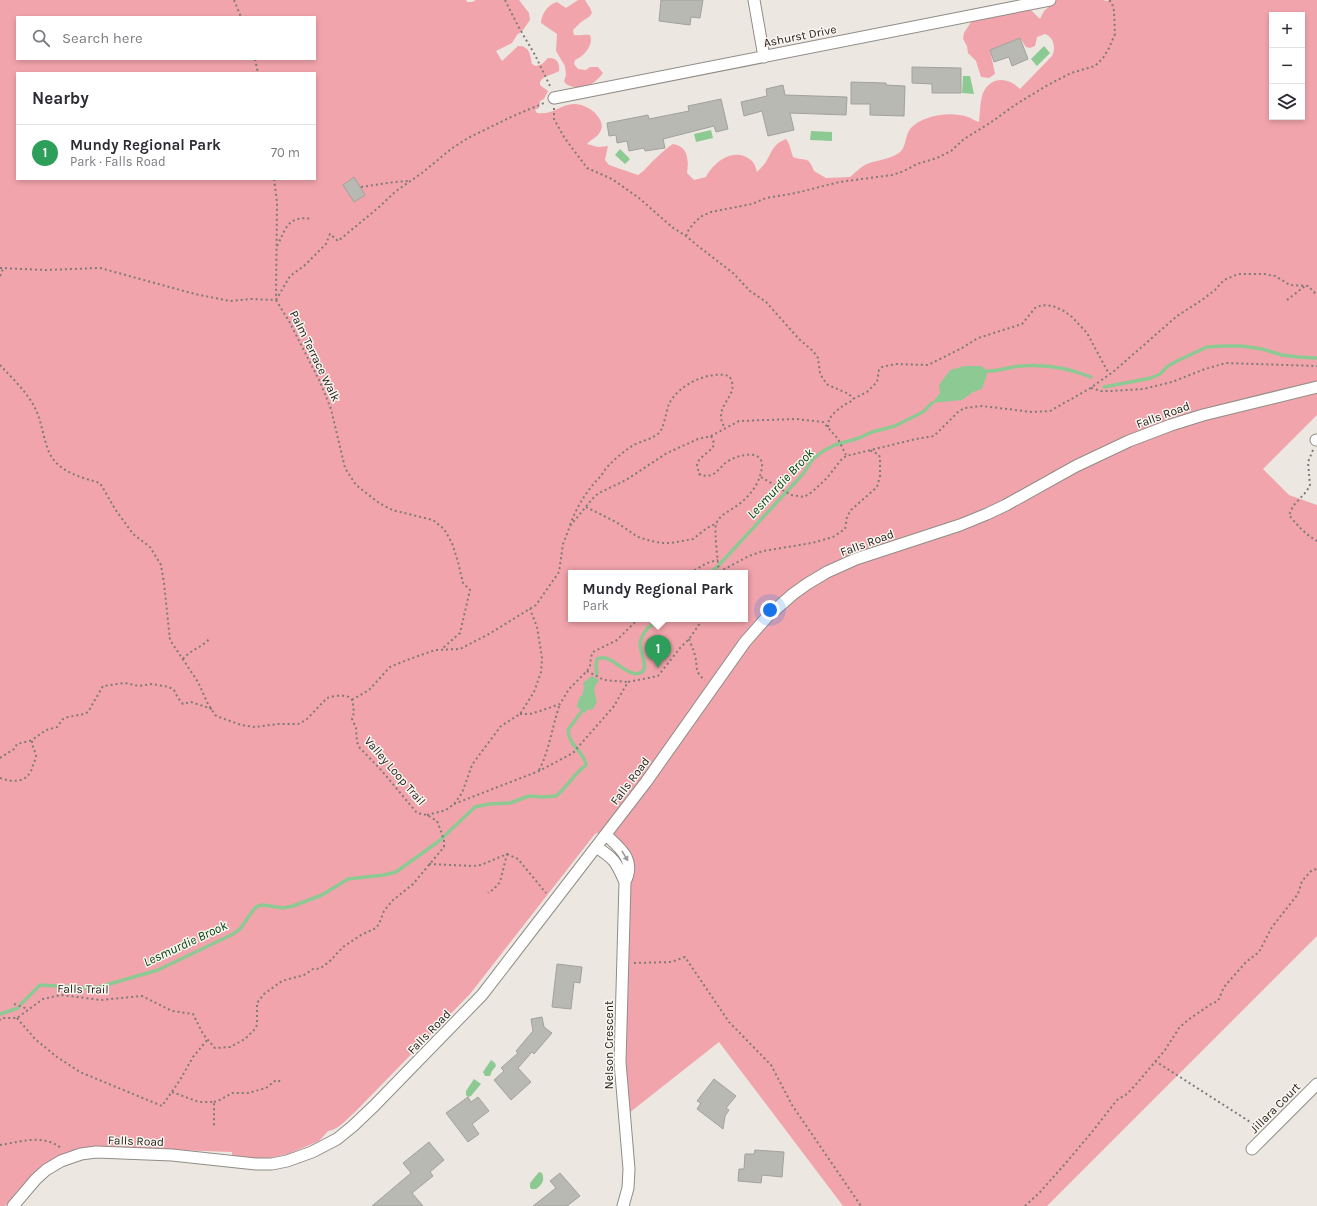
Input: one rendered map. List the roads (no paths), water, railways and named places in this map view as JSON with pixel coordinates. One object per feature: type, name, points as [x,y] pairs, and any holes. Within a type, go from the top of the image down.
[{"type":"street","points":[[754,0],[764,57]]},
{"type":"street","name":"Ashurst Drive","points":[[554,98],[1050,0]]},
{"type":"street","name":"Falls Road","points":[[13,1206],[40,1174],[54,1164],[81,1154],[96,1152],[172,1155],[256,1164],[272,1164],[292,1159],[323,1147],[340,1136],[363,1117],[482,995],[653,774],[745,642],[768,616],[797,591],[827,572],[872,553],[981,516],[1006,505],[1094,456],[1164,428],[1203,415],[1317,387]]},
{"type":"street","name":"Nelson Crescent","points":[[606,835],[622,850],[627,859],[628,871],[625,882],[620,1072],[629,1169],[628,1188],[623,1206]]},
{"type":"street","name":"Nelson Crescent","points":[[596,847],[610,856],[615,862],[625,882]]},
{"type":"street","name":"Jillara Court","points":[[1252,1149],[1317,1084]]},
{"type":"waterway","name":"Lesmurdie Brook","points":[[1104,387],[1151,378],[1160,374],[1168,366],[1177,361],[1207,347],[1242,346],[1262,349],[1282,355],[1317,358]]},
{"type":"waterway","name":"Lesmurdie Brook","points":[[988,371],[1033,365],[1062,368],[1091,377]]},
{"type":"waterway","name":"Lesmurdie Brook","points":[[719,565],[803,474],[812,460],[823,451],[835,445],[859,438],[872,432],[895,426],[923,412],[932,403]]},
{"type":"waterway","name":"Lesmurdie Brook","points":[[714,570],[717,567]]},
{"type":"waterway","name":"Lesmurdie Brook","points":[[597,674],[597,659],[602,658],[614,662],[631,673],[637,674],[642,672],[644,670],[644,662],[640,646],[641,639],[647,629],[658,622]]},
{"type":"waterway","name":"Lesmurdie Brook","points":[[21,1004],[40,985],[90,988],[99,987],[158,970],[233,934],[240,929],[254,909],[258,906],[263,905],[283,908],[293,906],[322,895],[348,879],[384,875],[396,872],[439,841],[475,807],[489,804],[510,803],[529,796],[556,796],[586,765],[583,756],[571,741],[568,730],[582,711]]},
{"type":"waterway","name":"Lesmurdie Brook","points":[[0,1014],[18,1008]]},
{"type":"place","name":"Mundy Regional Park","points":[[658,668]]}]
